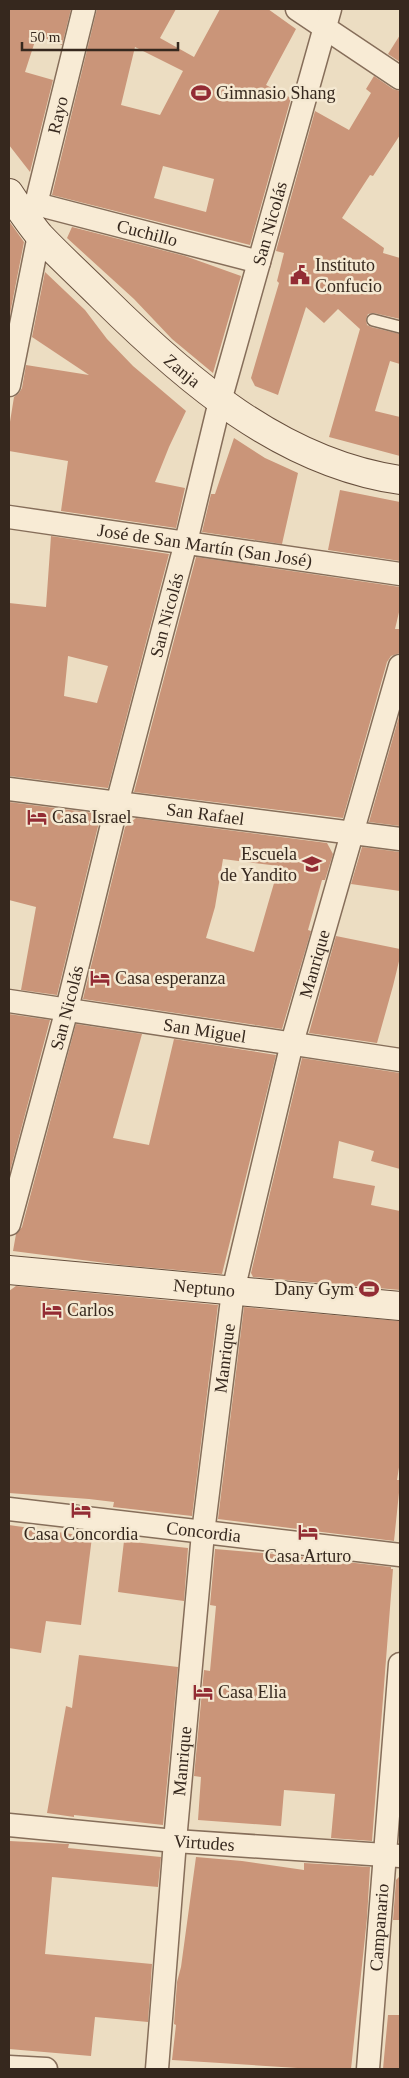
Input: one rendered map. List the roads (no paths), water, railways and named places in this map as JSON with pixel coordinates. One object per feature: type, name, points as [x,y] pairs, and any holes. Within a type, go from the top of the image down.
[{"type":"main road","name":"Zanja","points":[[9,193],[151,344],[220,401],[296,447],[341,466],[383,478],[400,480]]},
{"type":"main road","name":"Neptuno","points":[[9,1270],[400,1306]]},
{"type":"street","name":"Rayo","points":[[9,385],[35,220],[84,9]]},
{"type":"street","points":[[297,9],[327,18],[400,78]]},
{"type":"street","name":"San Nicolás","points":[[9,1224],[186,542],[220,401],[327,18]]},
{"type":"street","name":"Cuchillo","points":[[35,220],[259,262]]},
{"type":"street","name":"José de San Martín (San José)","points":[[9,517],[400,574]]},
{"type":"street","name":"Manrique","points":[[157,2069],[175,1841],[203,1533],[233,1291],[292,1043],[400,666]]},
{"type":"street","name":"San Rafael","points":[[9,789],[400,839]]},
{"type":"street","name":"San Miguel","points":[[9,1002],[400,1060]]},
{"type":"street","name":"Concordia","points":[[9,1509],[400,1555]]},
{"type":"street","name":"Campanario","points":[[368,2069],[393,1856],[400,1664]]},
{"type":"street","name":"Virtudes","points":[[9,1825],[175,1841],[393,1856]]},
{"type":"street","points":[[9,2066],[46,2069]]},
{"type":"lane","points":[[372,320],[400,327]]},
{"type":"place","name":"Gimnasio Shang","points":[[201,93]]},
{"type":"place","name":"Instituto Confucio","points":[[300,275]]},
{"type":"place","name":"Casa Israel","points":[[37,817]]},
{"type":"place","name":"Escuela de Yandito","points":[[312,864]]},
{"type":"place","name":"Casa esperanza","points":[[100,978]]},
{"type":"place","name":"Dany Gym","points":[[369,1289]]},
{"type":"place","name":"Carlos","points":[[52,1310]]},
{"type":"place","name":"Casa Concordia","points":[[81,1510]]},
{"type":"place","name":"Casa Arturo","points":[[308,1532]]},
{"type":"place","name":"Casa Elia","points":[[203,1692]]}]
